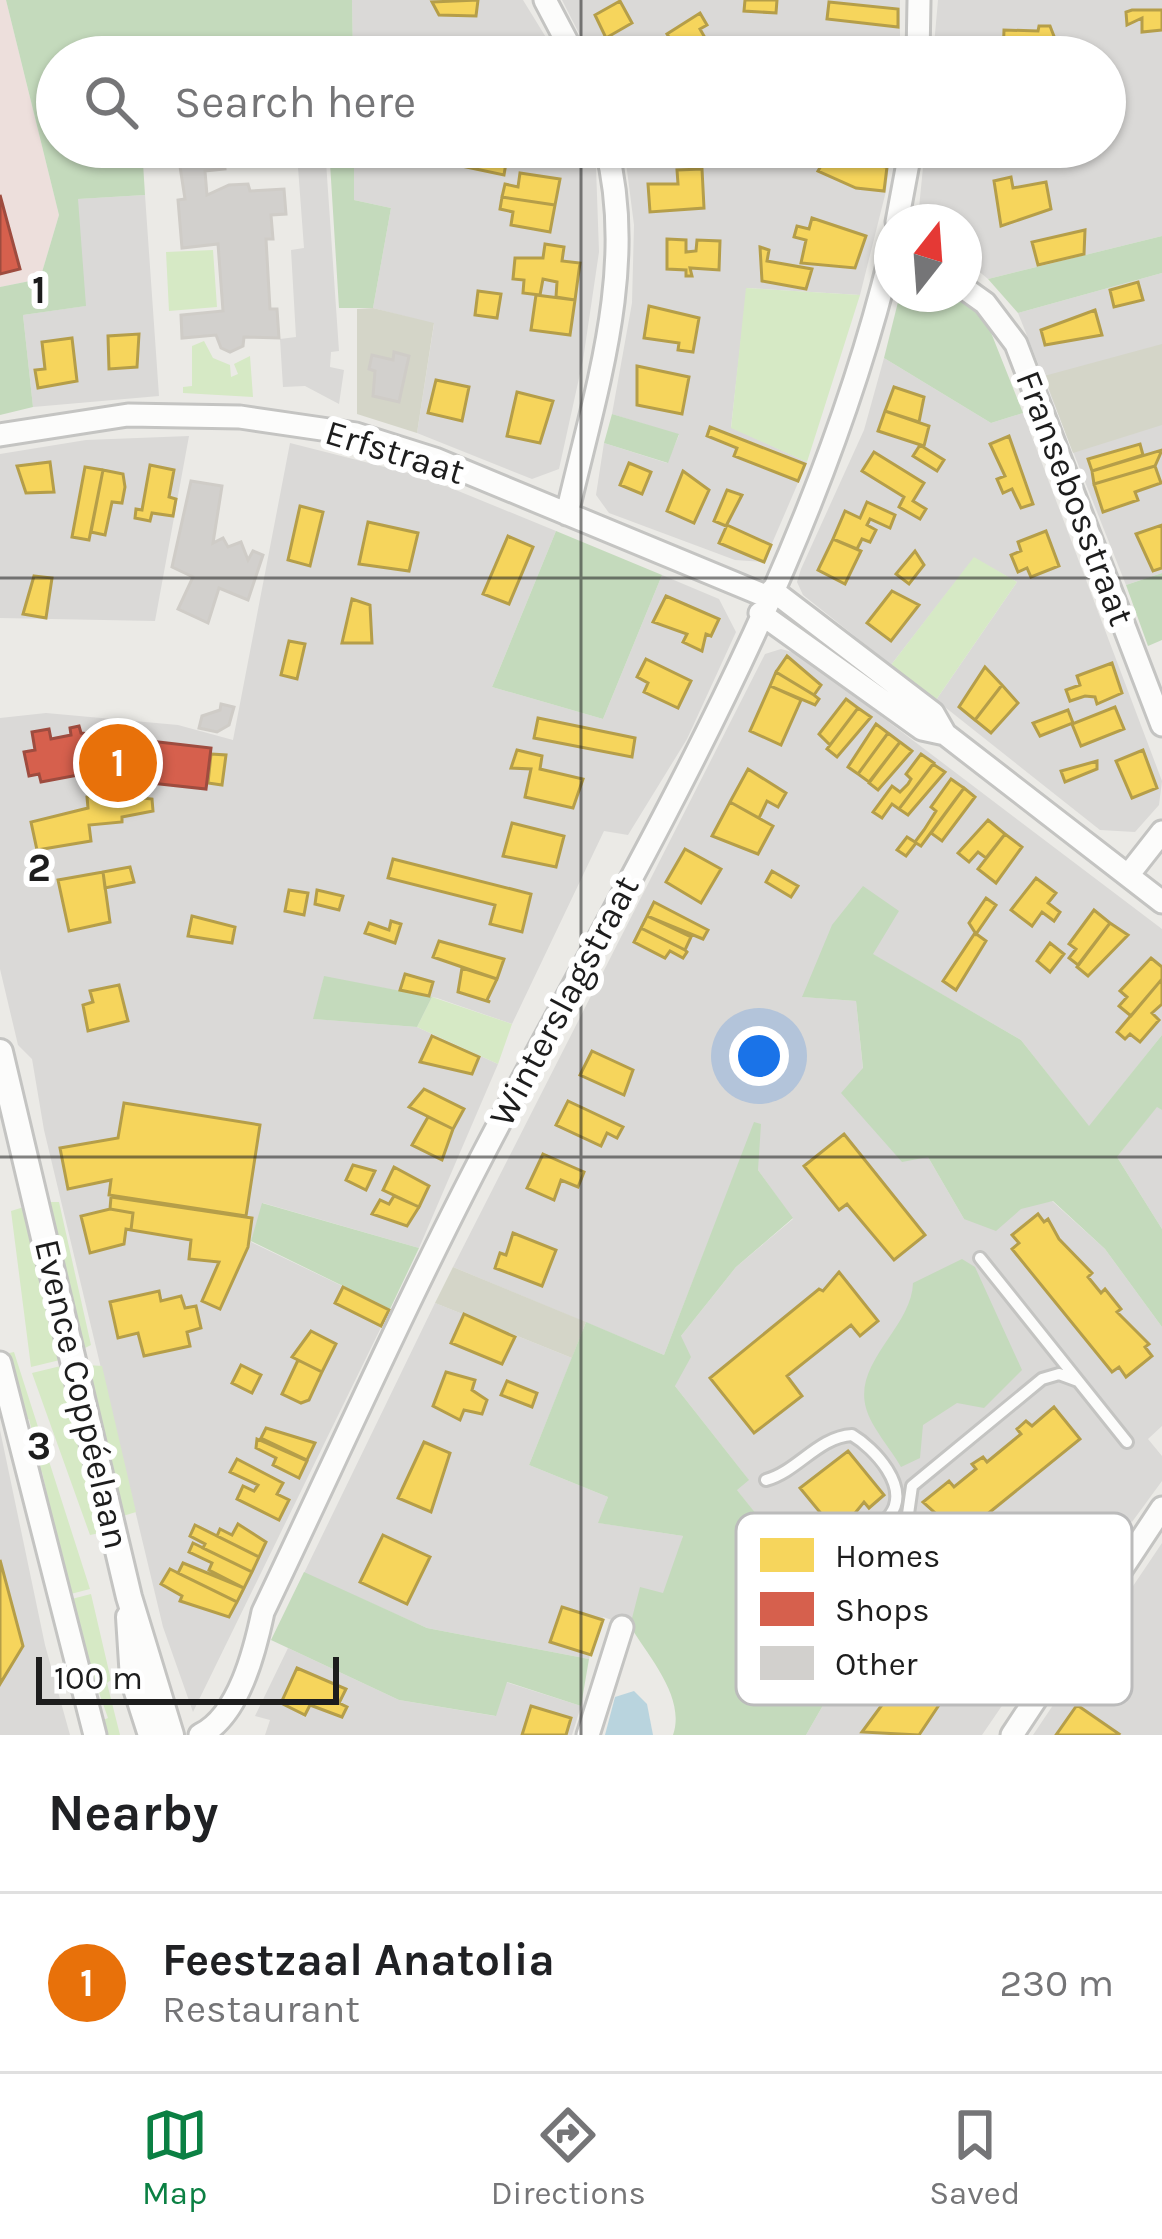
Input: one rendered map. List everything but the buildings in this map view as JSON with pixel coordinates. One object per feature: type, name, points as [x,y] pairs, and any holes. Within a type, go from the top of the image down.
[{"type":"street","points":[[545,0],[564,36]]},
{"type":"street","points":[[918,36],[919,0]]},
{"type":"street","points":[[567,514],[616,275],[608,168]]},
{"type":"street","points":[[900,204],[907,168]]},
{"type":"street","name":"Fransebosstraat","points":[[982,301],[1016,344],[1162,725]]},
{"type":"street","name":"Winterslagstraat","points":[[200,1735],[222,1718],[254,1652],[269,1599],[457,1207],[680,783],[767,600],[842,423],[874,312]]},
{"type":"street","name":"Erfstraat","points":[[0,435],[128,416],[270,419],[356,434],[436,458],[767,600],[922,729],[945,734],[1129,874]]},
{"type":"street","points":[[1162,832],[1129,874],[1162,902]]},
{"type":"street","name":"Evence Coppéelaan","points":[[0,1052],[129,1597],[171,1735]]},
{"type":"street","points":[[0,1363],[95,1735]]},
{"type":"street","points":[[1132,1553],[1162,1508]]},
{"type":"street","points":[[129,1597],[129,1656],[151,1735]]},
{"type":"street","points":[[588,1735],[622,1627]]},
{"type":"street","points":[[1012,1735],[1032,1705]]},
{"type":"lane","points":[[980,1258],[1127,1442]]},
{"type":"lane","points":[[908,1513],[912,1486],[1042,1379],[1059,1374],[1078,1381]]},
{"type":"lane","points":[[766,1480],[784,1475],[835,1436],[852,1435],[894,1480],[897,1498],[891,1513]]},
{"type":"shaded area","points":[[0,0],[6,0],[36,122],[36,168],[47,168],[59,215],[40,279],[0,287]]},
{"type":"shaded area","points":[[352,0],[523,0],[545,36],[353,36]]},
{"type":"shaded area","points":[[562,0],[900,0],[900,36],[580,36]]},
{"type":"shaded area","points":[[938,0],[1162,0],[1162,236],[988,279],[982,274],[982,204],[919,204],[923,168],[1126,168],[1126,36],[935,36]]},
{"type":"shaded area","points":[[298,168],[326,168],[339,351],[331,352],[330,367],[344,370],[339,404],[305,386],[283,387],[280,339],[296,337],[291,250],[304,248]]},
{"type":"shaded area","points":[[354,168],[596,168],[599,252],[583,360],[559,469],[532,479],[417,433],[434,324],[373,308],[391,208],[354,200]]},
{"type":"shaded area","points":[[627,168],[889,168],[883,204],[874,204],[874,239],[860,295],[747,288],[731,427],[807,462],[764,562],[735,560],[609,513],[596,495],[604,443],[667,463],[679,435],[612,414],[632,303],[634,225]]},
{"type":"shaded area","points":[[145,195],[159,396],[33,407],[23,315],[85,306],[77,199]]},
{"type":"shaded area","points":[[1162,273],[1162,573],[1126,585],[1018,313]]},
{"type":"shaded area","points":[[373,308],[434,323],[417,433],[357,414],[357,309]]},
{"type":"shaded area","points":[[1162,344],[1162,425],[1073,453],[1044,376]]},
{"type":"shaded area","points":[[884,358],[991,423],[1023,413],[1162,781],[1159,805],[1135,832],[1100,830],[936,700],[1017,582],[974,558],[891,665],[803,595],[797,582],[801,569],[864,430]]},
{"type":"shaded area","points":[[189,436],[155,621],[0,618],[0,454],[86,440]]},
{"type":"shaded area","points":[[290,443],[424,477],[556,531],[492,687],[603,719],[662,575],[719,599],[736,632],[687,739],[628,835],[604,831],[512,1024],[437,998],[324,977],[314,1019],[417,1027],[498,1064],[419,1248],[263,1203],[251,1242],[390,1309],[193,1712],[163,1627],[44,1130],[32,1059],[18,1045],[0,969],[0,718],[46,713],[178,725],[233,740]]},
{"type":"shaded area","points":[[781,649],[799,654],[1162,929],[1162,1035],[1089,1127],[1021,1040],[872,954],[803,997],[856,1001],[863,1069],[928,1157],[964,1219],[1052,1201],[1105,1249],[1162,1327],[1162,1426],[1148,1439],[1162,1456],[1162,1481],[1132,1522],[1132,1513],[755,1513],[736,1489],[748,1479],[675,1386],[681,1336],[736,1267],[793,1219],[758,1170],[755,1122],[664,1355],[453,1267],[765,654]]},
{"type":"shaded area","points":[[1157,1106],[1162,1110],[1162,1229],[1117,1157]]},
{"type":"shaded area","points":[[453,1267],[586,1322],[572,1358],[435,1303]]},
{"type":"shaded area","points":[[435,1303],[572,1358],[529,1465],[608,1497],[599,1523],[683,1536],[666,1594],[630,1626],[603,1617],[589,1659],[427,1628],[304,1573]]},
{"type":"shaded area","points":[[0,1430],[45,1645],[70,1735],[0,1735]]},
{"type":"shaded area","points":[[1162,1543],[1162,1735],[1033,1735],[1053,1705],[1132,1705],[1132,1588]]},
{"type":"shaded area","points":[[288,1648],[399,1700],[495,1716],[506,1682],[581,1706],[572,1735],[265,1735],[270,1720],[255,1716]]},
{"type":"shaded area","points":[[823,1705],[1002,1705],[982,1735],[806,1735]]},
{"type":"green space","points":[[6,0],[352,0],[353,36],[36,36],[36,122]]},
{"type":"green space","points":[[47,168],[143,168],[145,195],[78,199],[86,306],[23,315],[33,407],[0,415],[0,287],[40,279],[59,215]]},
{"type":"green space","points":[[330,168],[354,168],[354,200],[391,208],[373,308],[339,308]]},
{"type":"green space","points":[[1162,236],[1162,273],[1018,313],[988,279]]},
{"type":"green space","points":[[213,250],[217,307],[169,311],[166,252]]},
{"type":"green space","points":[[746,288],[860,295],[807,462],[731,428]]},
{"type":"green space","points":[[896,312],[976,312],[988,325],[1023,413],[991,423],[884,358]]},
{"type":"green space","points":[[204,341],[213,358],[230,365],[231,377],[238,374],[234,364],[250,356],[253,397],[183,393],[183,387],[192,386],[192,346]]},
{"type":"green space","points":[[612,414],[679,434],[668,463],[604,443]]},
{"type":"green space","points":[[556,531],[662,575],[603,719],[492,687]]},
{"type":"green space","points":[[974,557],[1017,582],[936,700],[891,665]]},
{"type":"green space","points":[[1162,573],[1162,640],[1148,646],[1126,585]]},
{"type":"green space","points":[[863,886],[899,911],[873,954],[1021,1040],[1089,1126],[1162,1035],[1162,1110],[1157,1107],[1117,1157],[1162,1229],[1162,1327],[1105,1249],[1053,1201],[1021,1209],[996,1231],[964,1219],[928,1157],[902,1162],[841,1093],[863,1068],[856,1001],[802,997],[832,925]]},
{"type":"green space","points":[[324,976],[432,997],[417,1027],[313,1019]]},
{"type":"green space","points":[[432,997],[512,1024],[498,1064],[417,1027]]},
{"type":"green space","points":[[754,1122],[761,1124],[758,1170],[793,1218],[736,1267],[681,1336],[691,1357],[675,1386],[749,1480],[737,1490],[755,1513],[736,1513],[736,1705],[823,1705],[806,1735],[673,1735],[676,1721],[670,1692],[630,1626],[640,1587],[663,1593],[683,1536],[598,1523],[608,1497],[529,1465],[586,1322],[664,1355]]},
{"type":"green space","points":[[49,1202],[59,1202],[91,1345],[83,1349]]},
{"type":"green space","points":[[262,1203],[419,1248],[390,1309],[251,1241]]},
{"type":"green space","points":[[27,1206],[64,1359],[31,1367],[11,1211]]},
{"type":"green space","points":[[962,1259],[975,1267],[1022,1370],[984,1408],[957,1403],[923,1425],[920,1458],[901,1467],[866,1408],[868,1375],[903,1315],[913,1283]]},
{"type":"green space","points":[[14,1352],[90,1589],[63,1596],[62,1590],[69,1587],[56,1536],[48,1536],[47,1529],[54,1526],[42,1472],[33,1474],[30,1458],[38,1456],[29,1419],[21,1420],[5,1354]]},
{"type":"green space","points":[[65,1365],[105,1532],[90,1535],[32,1373]]},
{"type":"green space","points":[[88,1365],[102,1366],[136,1512],[123,1516]]},
{"type":"green space","points":[[304,1572],[427,1628],[589,1659],[581,1706],[507,1682],[496,1716],[399,1700],[271,1640]]},
{"type":"green space","points":[[91,1594],[120,1735],[102,1735],[98,1722],[108,1718],[90,1667],[83,1668],[81,1661],[88,1658],[73,1606],[64,1601]]},
{"type":"water","points":[[634,1691],[647,1704],[653,1735],[605,1735],[615,1697]]},
{"type":"place","name":"Feestzaal Anatolia","points":[[118,763]]}]
